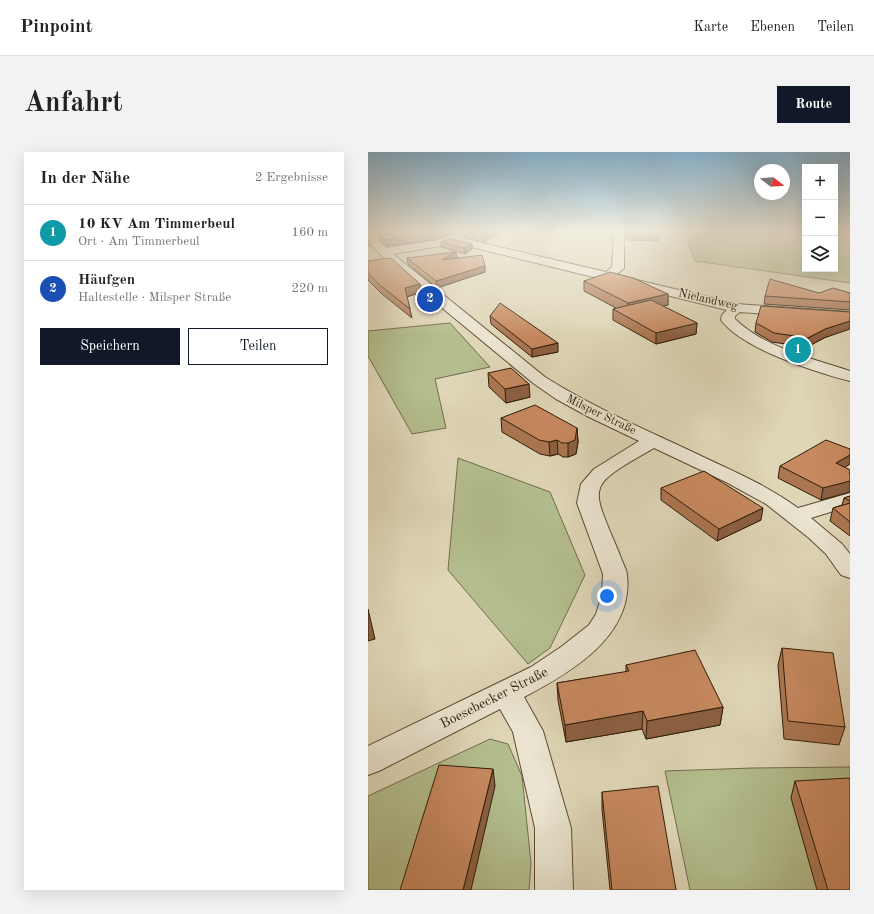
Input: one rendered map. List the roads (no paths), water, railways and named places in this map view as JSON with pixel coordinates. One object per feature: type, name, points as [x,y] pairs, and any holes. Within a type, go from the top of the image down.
[{"type":"street","name":"Milsper Straße","points":[[401,266],[539,380],[562,395],[595,413],[734,478],[773,500],[796,516],[834,549],[850,570]]},
{"type":"street","name":"Nielandweg","points":[[567,266],[737,308],[850,316]]},
{"type":"street","points":[[608,276],[618,266]]},
{"type":"street","points":[[737,308],[729,315],[728,320],[733,328],[745,336],[768,347],[850,376]]},
{"type":"street","name":"Boesebecker Straße","points":[[368,761],[541,676],[598,632],[609,615],[615,595],[615,574],[588,503],[591,484],[601,473],[654,440]]},
{"type":"street","points":[[796,516],[850,499]]},
{"type":"street","points":[[507,694],[528,731],[553,828],[554,890]]},
{"type":"place","name":"Häufgen","points":[[430,299]]},
{"type":"place","name":"10 KV Am Timmerbeul","points":[[798,350]]}]
